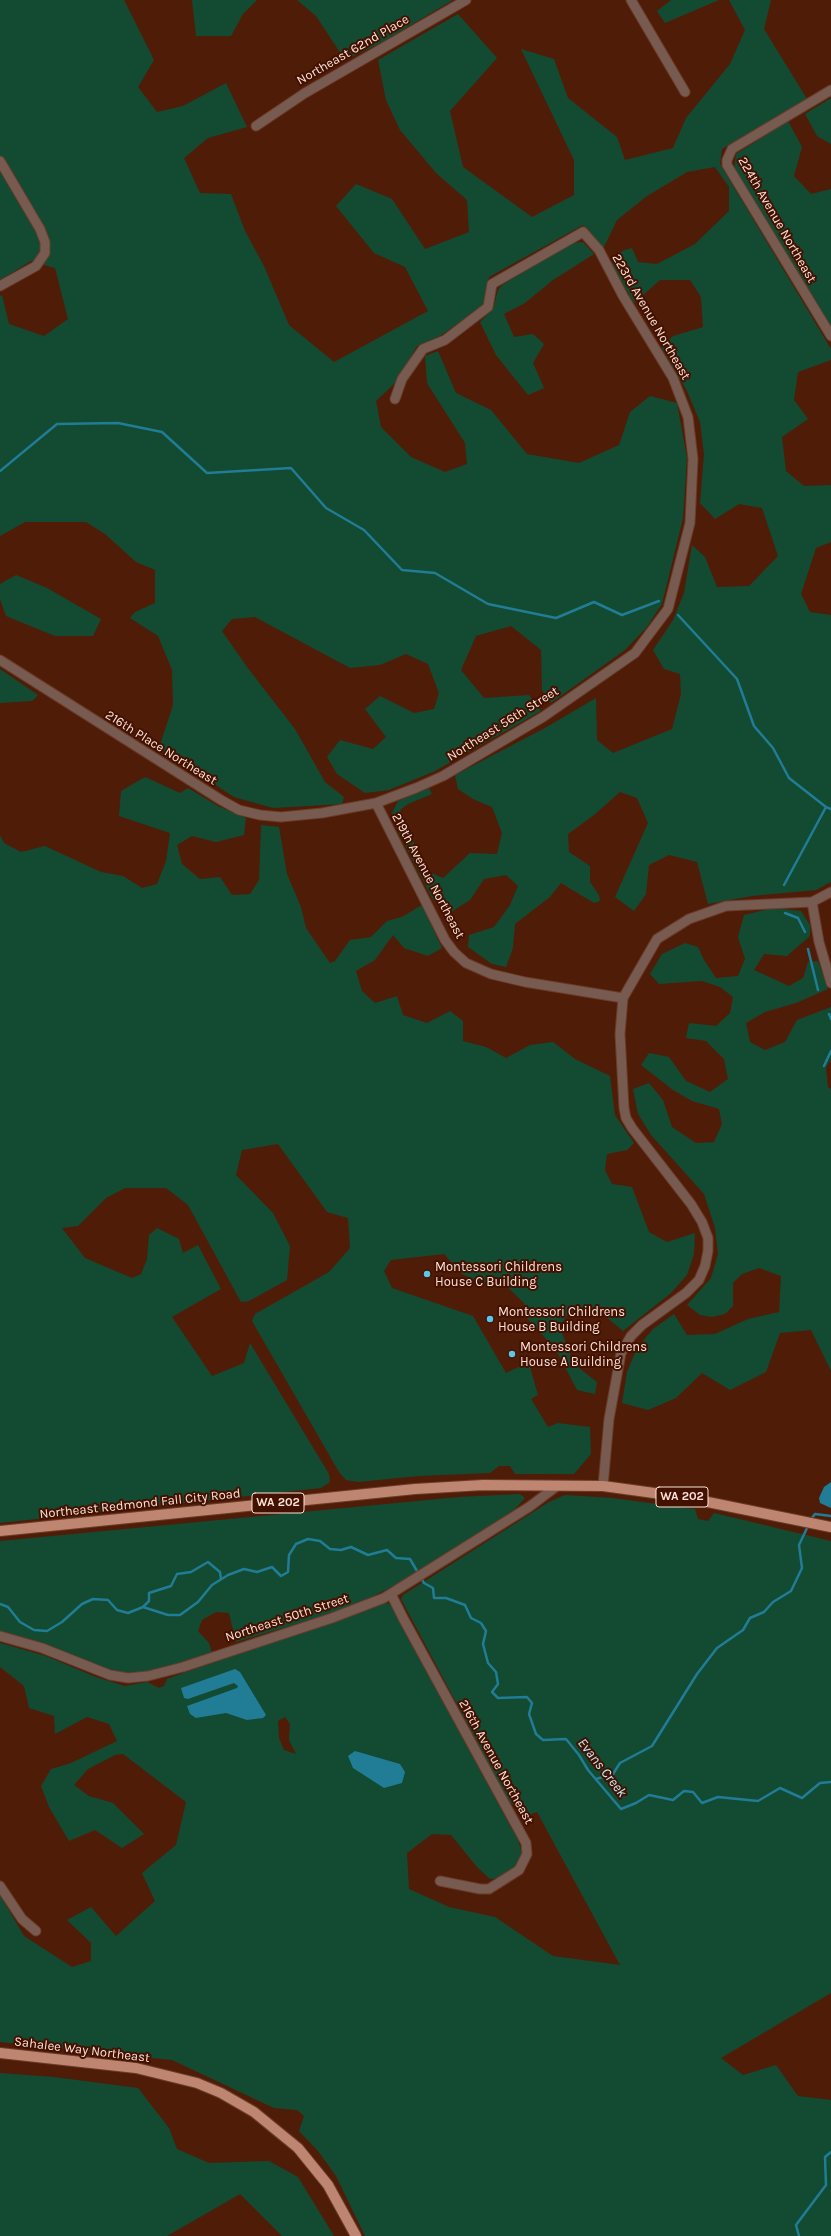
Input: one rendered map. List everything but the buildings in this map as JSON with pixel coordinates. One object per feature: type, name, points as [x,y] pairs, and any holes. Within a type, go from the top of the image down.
[{"type":"main road","name":"Northeast Redmond Fall City Road","points":[[0,1531],[415,1489],[483,1485],[603,1486],[683,1497],[831,1527]]},
{"type":"main road","name":"Sahalee Way Northeast","points":[[0,2052],[136,2068],[197,2083],[221,2093],[254,2112],[278,2130],[308,2159],[328,2185],[356,2236]]},
{"type":"street","name":"Northeast 62nd Place","points":[[256,126],[305,92],[466,0]]},
{"type":"street","points":[[631,0],[685,92]]},
{"type":"street","name":"224th Avenue Northeast","points":[[831,90],[732,149],[727,156],[727,164],[831,336]]},
{"type":"street","points":[[0,162],[40,229],[45,242],[45,253],[36,266],[0,286]]},
{"type":"street","name":"223rd Avenue Northeast","points":[[395,399],[402,380],[423,349],[445,340],[488,307],[492,284],[583,232],[599,250],[623,296],[673,378],[688,417],[693,459],[690,523],[668,608]]},
{"type":"street","name":"Northeast 56th Street","points":[[322,813],[376,803],[416,788],[442,776],[543,717],[635,653],[668,608]]},
{"type":"street","name":"216th Place Northeast","points":[[0,660],[160,763],[239,810],[260,815],[281,817],[322,813]]},
{"type":"street","name":"219th Avenue Northeast","points":[[376,803],[445,940],[454,952],[466,963],[491,974],[525,982],[623,998]]},
{"type":"street","points":[[603,1486],[609,1419],[621,1353],[631,1336],[642,1325],[686,1293],[699,1280],[705,1266],[708,1251],[708,1238],[702,1222],[691,1204],[632,1128],[626,1118],[622,1093],[620,1034],[623,998],[657,939],[689,919],[726,906],[812,902],[831,892]]},
{"type":"street","points":[[812,902],[819,942],[831,983]]},
{"type":"street","name":"Northeast 50th Street","points":[[0,1636],[42,1648],[110,1675],[128,1678],[148,1676],[183,1667],[332,1618],[391,1594],[528,1507],[557,1486]]},
{"type":"street","name":"216th Avenue Northeast","points":[[391,1594],[526,1843],[527,1854],[519,1870],[489,1889],[480,1889],[440,1882]]},
{"type":"street","points":[[0,1886],[22,1919],[36,1931]]},
{"type":"green space","points":[[0,0],[124,0],[154,60],[138,87],[157,112],[183,106],[226,83],[247,127],[208,138],[184,158],[200,193],[231,194],[245,231],[264,266],[289,325],[334,362],[428,311],[405,267],[374,253],[336,206],[356,184],[392,199],[425,249],[469,232],[467,200],[436,173],[400,130],[386,100],[378,60],[458,14],[497,58],[450,111],[463,167],[532,217],[574,195],[574,160],[521,49],[554,59],[568,98],[617,137],[625,160],[673,148],[686,118],[730,64],[745,30],[729,0],[771,0],[764,29],[807,99],[722,149],[720,164],[831,349],[831,360],[798,372],[794,400],[808,419],[782,437],[786,471],[804,486],[831,485],[831,542],[816,548],[801,594],[810,612],[831,615],[831,882],[816,890],[752,896],[708,904],[697,862],[669,855],[649,865],[646,894],[634,911],[615,897],[648,823],[637,798],[620,792],[594,815],[568,834],[569,852],[590,866],[590,882],[599,895],[600,901],[594,903],[561,883],[550,897],[515,924],[513,948],[506,967],[492,964],[468,947],[469,935],[494,927],[510,905],[518,886],[506,875],[484,879],[470,900],[451,912],[433,900],[397,829],[392,813],[398,801],[429,788],[432,794],[408,804],[400,810],[406,828],[429,872],[443,878],[470,853],[497,854],[502,833],[492,807],[473,799],[458,789],[455,775],[545,728],[596,698],[597,740],[613,753],[672,729],[681,694],[680,674],[664,669],[653,650],[673,620],[684,593],[692,545],[705,557],[717,587],[749,586],[778,556],[762,508],[739,504],[715,519],[700,503],[704,454],[700,422],[687,391],[661,347],[673,336],[703,327],[701,297],[690,280],[660,280],[634,303],[611,264],[622,251],[632,248],[638,262],[657,264],[695,244],[729,211],[729,187],[715,167],[687,172],[647,196],[617,220],[603,249],[583,225],[489,277],[484,305],[440,336],[417,346],[397,381],[376,401],[381,427],[411,457],[445,472],[467,464],[465,443],[427,383],[425,356],[438,351],[456,393],[491,410],[527,454],[579,463],[619,445],[630,412],[650,396],[677,403],[687,458],[683,518],[662,604],[647,627],[625,650],[551,703],[542,690],[541,650],[511,626],[476,636],[461,670],[484,698],[529,695],[541,711],[435,771],[389,790],[365,793],[337,774],[327,757],[340,740],[373,749],[386,737],[365,709],[380,696],[414,713],[434,709],[439,693],[428,664],[406,654],[380,665],[350,668],[255,617],[232,619],[222,631],[247,667],[295,729],[325,782],[344,797],[342,804],[273,808],[234,797],[159,748],[173,705],[172,670],[158,636],[130,618],[135,612],[155,603],[155,570],[136,562],[105,534],[86,522],[25,522],[0,536],[0,296],[2,295],[9,324],[44,336],[68,319],[55,268],[31,261],[0,280]]},
{"type":"green space","points":[[192,0],[257,0],[243,14],[231,36],[196,36]]},
{"type":"green space","points":[[297,0],[453,0],[379,44],[345,60],[316,16]]},
{"type":"green space","points":[[671,0],[719,0],[665,23],[657,11]]},
{"type":"green space","points":[[831,98],[831,144],[817,136],[805,114]]},
{"type":"green space","points":[[788,121],[802,147],[794,176],[811,194],[831,189],[831,326],[734,169],[736,154]]},
{"type":"green space","points":[[583,242],[594,254],[553,280],[525,303],[504,314],[514,337],[533,334],[544,344],[533,363],[544,388],[528,395],[496,355],[480,322],[493,309],[498,290],[502,285],[571,243]]},
{"type":"green space","points":[[16,575],[47,588],[101,619],[93,636],[55,636],[6,616],[0,599],[0,584]]},
{"type":"green space","points":[[0,669],[38,695],[32,701],[0,703]]},
{"type":"green space","points":[[145,777],[180,793],[188,788],[218,806],[246,818],[244,835],[216,842],[192,836],[177,845],[182,864],[200,879],[220,877],[232,895],[250,894],[259,880],[261,825],[279,827],[287,874],[301,907],[306,928],[330,963],[335,961],[350,940],[371,937],[387,921],[402,917],[422,905],[442,948],[428,956],[404,948],[393,935],[375,960],[356,971],[362,991],[375,1003],[397,996],[403,1015],[427,1023],[450,1011],[463,1021],[463,1041],[486,1047],[506,1058],[530,1045],[553,1042],[575,1059],[610,1076],[615,1115],[634,1143],[627,1150],[607,1154],[605,1170],[612,1184],[632,1187],[649,1232],[667,1242],[695,1233],[694,1254],[687,1275],[671,1293],[623,1331],[594,1307],[585,1318],[567,1315],[560,1328],[574,1364],[597,1382],[595,1394],[577,1390],[556,1350],[526,1317],[524,1303],[500,1280],[483,1283],[462,1274],[444,1254],[391,1260],[384,1271],[392,1288],[473,1316],[506,1373],[521,1366],[530,1367],[538,1395],[531,1399],[548,1427],[558,1423],[590,1427],[591,1454],[574,1474],[515,1474],[510,1466],[499,1466],[490,1473],[419,1476],[358,1482],[346,1480],[339,1472],[252,1321],[255,1314],[329,1272],[350,1248],[348,1218],[327,1212],[278,1144],[242,1150],[236,1175],[273,1213],[290,1246],[287,1280],[249,1301],[241,1302],[188,1205],[166,1188],[125,1188],[106,1198],[78,1226],[62,1228],[85,1258],[132,1278],[141,1274],[147,1259],[149,1235],[157,1228],[179,1239],[183,1253],[198,1245],[221,1289],[172,1317],[212,1376],[244,1363],[250,1343],[329,1474],[330,1482],[321,1488],[0,1523],[0,835],[4,843],[21,852],[45,846],[101,872],[123,876],[142,888],[157,884],[166,861],[170,833],[119,816],[121,791]]},
{"type":"green space","points":[[773,908],[801,911],[810,925],[810,936],[787,956],[764,954],[754,970],[789,986],[803,978],[808,962],[818,961],[828,989],[796,1003],[765,1012],[746,1023],[750,1042],[765,1050],[785,1042],[797,1020],[831,1007],[831,1059],[826,1068],[828,1087],[831,1089],[831,1371],[811,1330],[780,1333],[766,1372],[730,1390],[702,1373],[676,1398],[648,1410],[622,1403],[627,1372],[637,1348],[653,1329],[674,1314],[687,1335],[715,1334],[748,1319],[779,1312],[781,1276],[759,1268],[742,1274],[733,1283],[733,1306],[725,1314],[712,1317],[700,1315],[687,1305],[711,1278],[718,1254],[715,1228],[704,1194],[651,1135],[638,1114],[633,1089],[649,1083],[663,1100],[672,1127],[696,1143],[714,1142],[722,1124],[719,1109],[692,1101],[673,1090],[641,1065],[649,1053],[669,1057],[686,1081],[710,1092],[728,1079],[724,1059],[706,1041],[686,1038],[689,1023],[716,1026],[730,1013],[733,997],[720,987],[702,981],[659,984],[650,974],[662,954],[685,943],[698,947],[704,960],[716,978],[738,976],[745,959],[738,937],[744,915]]},
{"type":"green space","points":[[520,1494],[525,1498],[515,1509],[414,1576],[357,1604],[320,1617],[236,1642],[229,1613],[216,1612],[202,1620],[198,1631],[209,1643],[212,1653],[178,1664],[147,1672],[123,1673],[105,1669],[0,1634],[0,1541],[459,1497]]},
{"type":"green space","points":[[565,1495],[612,1498],[695,1509],[698,1519],[708,1521],[714,1513],[831,1541],[831,1993],[721,2058],[743,2075],[776,2065],[798,2096],[831,2100],[831,2236],[365,2236],[336,2176],[318,2151],[299,2131],[304,2116],[297,2110],[274,2108],[172,2060],[0,2042],[0,1895],[24,1936],[72,1967],[91,1961],[91,1943],[67,1920],[91,1907],[116,1936],[155,1901],[142,1873],[176,1845],[186,1802],[123,1754],[115,1755],[88,1769],[74,1785],[89,1796],[113,1803],[144,1834],[122,1848],[95,1830],[69,1841],[49,1807],[41,1786],[51,1769],[71,1763],[117,1741],[109,1724],[87,1717],[55,1734],[54,1716],[29,1708],[24,1686],[0,1667],[0,1643],[46,1656],[96,1677],[125,1686],[147,1682],[159,1688],[164,1686],[167,1679],[254,1647],[324,1625],[385,1603],[390,1604],[518,1840],[522,1853],[517,1865],[499,1878],[490,1879],[477,1867],[451,1835],[432,1834],[407,1853],[409,1889],[449,1907],[495,1917],[553,1956],[620,1965],[537,1812],[529,1815],[509,1802],[401,1599],[403,1595],[549,1502]],"holes":[[[285,1717],[290,1724],[289,1740],[296,1754],[284,1750],[279,1738],[278,1721]]]},
{"type":"green space","points":[[0,2073],[54,2077],[138,2088],[169,2128],[177,2149],[209,2163],[269,2161],[298,2177],[334,2236],[282,2236],[240,2194],[167,2236],[0,2236]]},
{"type":"water","points":[[831,1482],[831,1508],[820,1503],[819,1498],[824,1487]]},
{"type":"water","points":[[235,1669],[240,1672],[266,1715],[263,1718],[247,1720],[226,1713],[196,1718],[190,1714],[187,1706],[237,1688],[238,1686],[234,1683],[188,1699],[184,1698],[181,1688]]},
{"type":"water","points":[[355,1751],[400,1764],[405,1772],[402,1783],[384,1788],[353,1768],[348,1756]]},
{"type":"waterway","points":[[0,471],[57,424],[118,423],[162,432],[207,473],[291,468],[326,508],[364,530],[402,570],[435,573],[488,604],[556,618],[594,602],[622,615],[659,601]]},
{"type":"waterway","points":[[678,615],[737,679],[754,726],[773,748],[789,778],[826,807],[831,809]]},
{"type":"waterway","points":[[784,885],[826,807]]},
{"type":"waterway","points":[[785,913],[798,918],[805,932]]},
{"type":"waterway","points":[[808,949],[818,990]]},
{"type":"waterway","points":[[829,1014],[831,1019]]},
{"type":"waterway","points":[[824,1066],[831,1051]]},
{"type":"waterway","points":[[811,1519],[815,1514],[831,1516]]},
{"type":"waterway","points":[[596,1779],[613,1774],[620,1763],[652,1746],[697,1674],[717,1648],[743,1630],[750,1618],[764,1612],[773,1602],[791,1591],[802,1568],[799,1545],[808,1526]]},
{"type":"waterway","name":"Evans Creek","points":[[0,1604],[8,1607],[20,1622],[34,1630],[47,1631],[62,1622],[82,1604],[93,1599],[108,1600],[117,1610],[128,1613],[143,1607],[168,1615],[180,1615],[198,1602],[212,1585],[228,1575],[244,1569],[257,1572],[272,1567],[281,1576],[288,1572],[289,1555],[296,1544],[308,1539],[320,1541],[330,1549],[341,1550],[351,1547],[368,1555],[387,1550],[396,1558],[410,1559],[424,1583],[433,1588],[434,1598],[446,1598],[465,1605],[471,1618],[481,1623],[486,1631],[483,1644],[488,1663],[496,1672],[498,1684],[492,1692],[498,1698],[527,1697],[532,1703],[529,1714],[536,1734],[543,1740],[566,1739],[579,1755],[588,1770],[621,1809],[636,1803],[649,1795],[673,1800],[684,1791],[693,1792],[702,1803],[718,1797],[758,1801],[780,1788],[802,1798],[820,1783],[831,1782]]},
{"type":"waterway","points":[[143,1607],[149,1601],[149,1593],[171,1586],[177,1574],[191,1572],[208,1562],[220,1572],[221,1579]]},
{"type":"waterway","points":[[799,2236],[796,2225],[826,2185],[825,2157],[831,2152]]},
{"type":"place","name":"Montessori Childrens House C Building","points":[[427,1274]]},
{"type":"place","name":"Montessori Childrens House B Building","points":[[490,1319]]},
{"type":"place","name":"Montessori Childrens House A Building","points":[[512,1354]]}]
